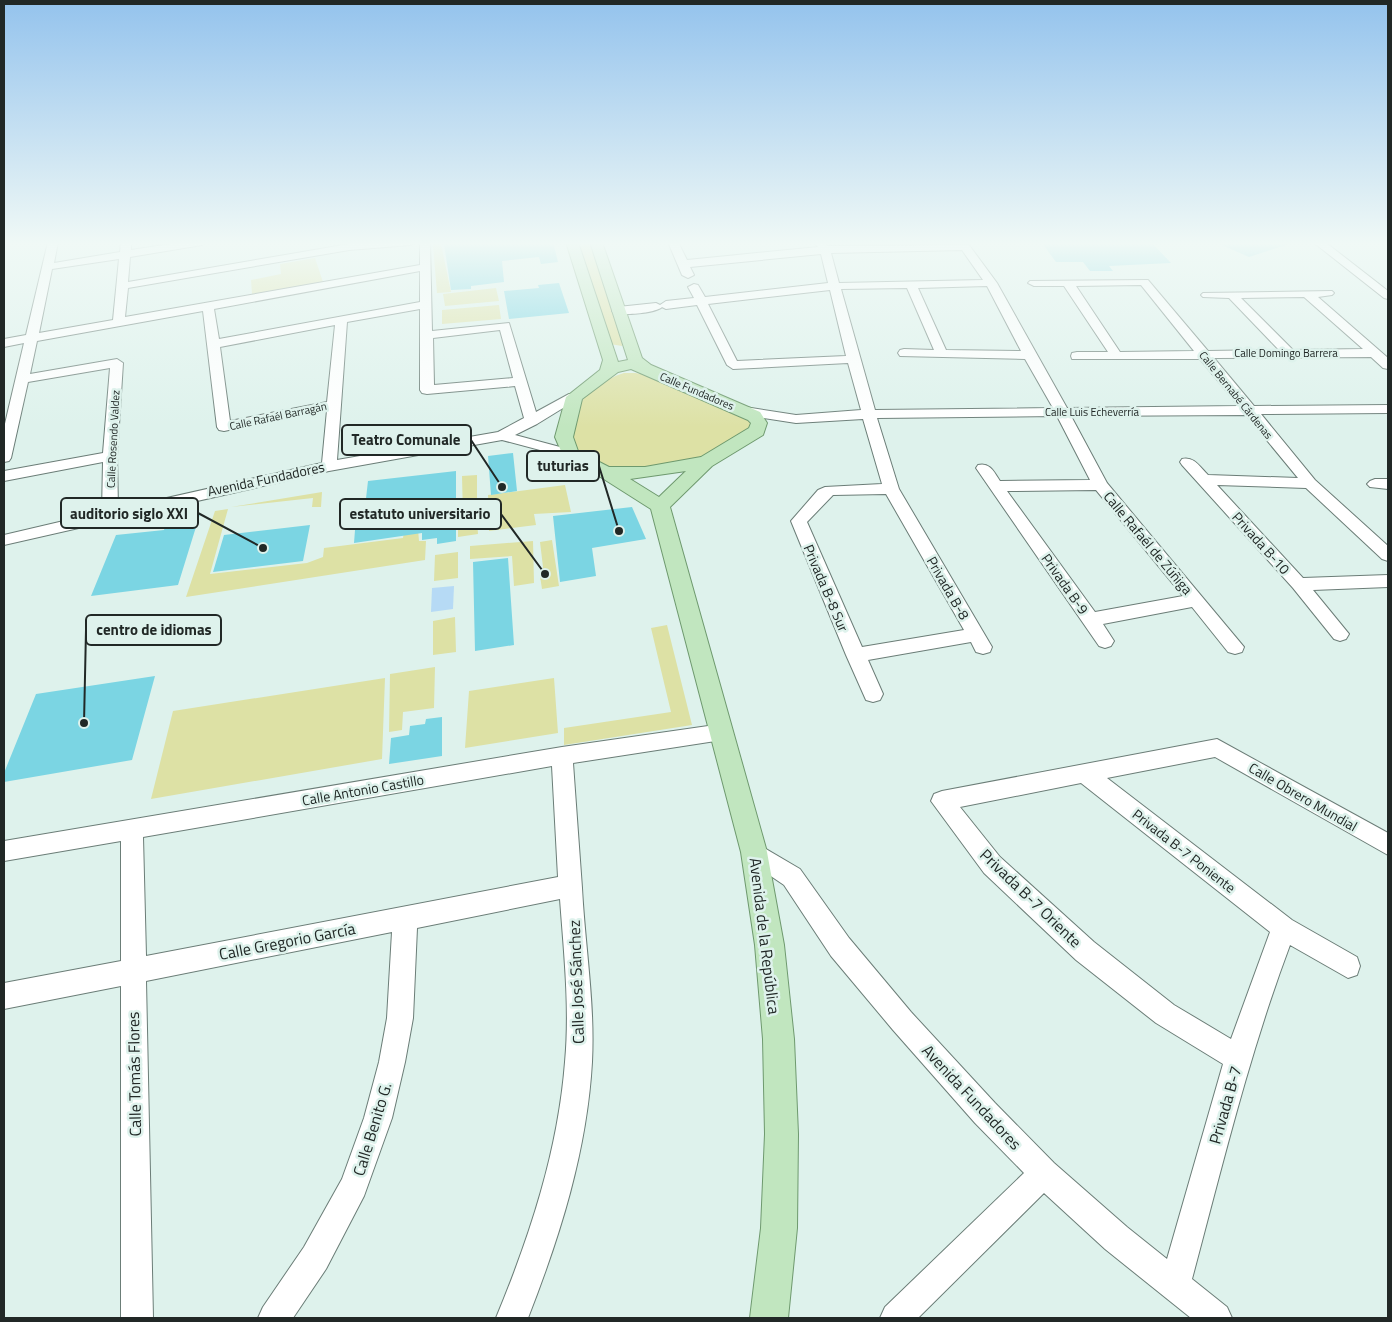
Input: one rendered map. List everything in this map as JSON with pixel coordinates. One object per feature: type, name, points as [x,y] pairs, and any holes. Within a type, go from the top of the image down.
[{"type":"main road","points":[[593,304],[611,360],[608,370]]},
{"type":"main road","points":[[616,304],[634,359],[645,368]]},
{"type":"main road","points":[[606,344],[610,348],[618,349],[625,346],[628,342]]},
{"type":"main road","name":"Calle Fundadores","points":[[574,397],[608,370],[626,364],[645,368],[745,411],[754,416],[759,423],[756,431]]},
{"type":"main road","points":[[574,397],[564,437],[570,454],[606,472],[660,506],[706,462],[756,431]]},
{"type":"main road","points":[[606,472],[645,473],[706,462]]},
{"type":"main road","name":"Avenida de la República","points":[[660,506],[754,852],[762,890],[772,974],[780,1074],[778,1229],[768,1318]]},
{"type":"street","points":[[4,458],[38,304]]},
{"type":"street","points":[[119,322],[121,304]]},
{"type":"street","points":[[4,343],[221,304]]},
{"type":"street","points":[[208,306],[213,344],[426,304],[427,390],[521,381]]},
{"type":"street","points":[[618,311],[676,304]]},
{"type":"street","points":[[702,304],[733,365],[853,359]]},
{"type":"street","name":"Privada B-8","points":[[839,304],[853,359],[891,489],[979,641],[855,655]]},
{"type":"street","points":[[920,304],[942,354]]},
{"type":"street","name":"Calle Rafaél de Zúñiga","points":[[1002,304],[1100,485],[1235,647]]},
{"type":"street","points":[[1082,304],[1117,356]]},
{"type":"street","name":"Calle Bernabé Cárdenas","points":[[1162,304],[1310,483],[1388,555]]},
{"type":"street","points":[[1241,304],[1288,352]]},
{"type":"street","name":"Calle Domingo Barrera","points":[[1319,304],[1388,364]]},
{"type":"street","points":[[329,466],[341,320]]},
{"type":"street","points":[[426,335],[505,326],[532,421]]},
{"type":"street","name":"Calle Rafaél Barragán","points":[[213,344],[224,427],[333,405]]},
{"type":"street","name":"Calle Domingo Barrera","points":[[1077,356],[1288,352],[1375,353]]},
{"type":"street","points":[[904,354],[1029,355]]},
{"type":"street","points":[[21,379],[117,363]]},
{"type":"street","name":"Calle Rosendo Valdez","points":[[110,514],[110,456],[117,363]]},
{"type":"street","name":"Calle Fundadores","points":[[502,436],[574,397]]},
{"type":"street","name":"Calle Luis Echeverría","points":[[745,411],[796,419],[870,414],[1250,412],[1388,409]]},
{"type":"street","name":"Calle Luis Echeverría","points":[[756,431],[796,419]]},
{"type":"street","points":[[502,436],[570,454]]},
{"type":"street","name":"Avenida Fundadores","points":[[4,540],[110,514],[329,466],[502,436]]},
{"type":"street","points":[[4,476],[110,456]]},
{"type":"street","name":"Privada B-10","points":[[1188,462],[1299,584],[1388,581]]},
{"type":"street","name":"Privada B-9","points":[[983,468],[1090,620],[1195,600]]},
{"type":"street","points":[[1203,480],[1310,483]]},
{"type":"street","points":[[996,486],[1100,485]]},
{"type":"street","name":"Privada B-8 Sur","points":[[873,694],[799,521],[823,494],[830,490],[891,489]]},
{"type":"street","points":[[1299,584],[1340,634]]},
{"type":"street","points":[[1090,620],[1105,641]]},
{"type":"street","name":"Calle Antonio Castillo","points":[[4,851],[562,756],[722,732]]},
{"type":"street","name":"Privada B-7 Oriente","points":[[1217,748],[942,801],[992,865],[1085,951],[1165,1014],[1239,1058]]},
{"type":"street","name":"Calle Obrero Mundial","points":[[1217,748],[1388,846]]},
{"type":"street","name":"Calle José Sánchez","points":[[512,1318],[528,1279],[550,1211],[565,1150],[576,1088],[580,1025],[578,948],[570,886],[562,756]]},
{"type":"street","name":"Privada B-7 Poniente","points":[[1084,773],[1284,928]]},
{"type":"street","name":"Calle Tomás Flores","points":[[132,829],[137,1318]]},
{"type":"street","name":"Avenida Fundadores","points":[[754,852],[792,877],[840,947],[902,1021],[985,1113],[1044,1173],[1116,1238],[1216,1318]]},
{"type":"street","name":"Calle Gregorio García","points":[[4,996],[570,886]]},
{"type":"street","name":"Calle Benito G.","points":[[274,1318],[315,1258],[354,1186],[378,1118],[392,1062],[400,1018],[405,918]]},
{"type":"street","points":[[1284,928],[1348,966]]},
{"type":"street","name":"Privada B-7","points":[[1175,1286],[1239,1058],[1284,928]]},
{"type":"street","points":[[896,1318],[1044,1173]]},
{"type":"green space","points":[[445,304],[470,304],[445,306]]},
{"type":"green space","points":[[597,304],[612,304],[625,342],[622,346],[610,344]]},
{"type":"green space","points":[[499,305],[501,319],[442,324],[442,310]]},
{"type":"green space","points":[[624,373],[647,375],[744,412],[757,425],[704,458],[674,466],[613,469],[588,460],[570,445],[577,409],[580,403],[597,387],[611,378]]},
{"type":"green space","points":[[477,475],[477,515],[463,517],[462,476]]},
{"type":"green space","points":[[565,485],[571,512],[534,514],[536,525],[489,531],[488,495]]},
{"type":"green space","points":[[322,492],[321,507],[312,507],[313,498],[231,507]]},
{"type":"green space","points":[[228,509],[210,574],[307,563],[323,557],[324,548],[403,538],[404,532],[418,529],[419,541],[426,541],[425,560],[186,597],[215,511]]},
{"type":"green space","points":[[477,520],[478,534],[458,537],[458,526]]},
{"type":"green space","points":[[552,540],[559,586],[542,589],[540,576],[543,567],[540,542]]},
{"type":"green space","points":[[533,541],[534,583],[514,586],[512,556],[470,559],[470,546]]},
{"type":"green space","points":[[458,552],[458,578],[434,581],[435,555]]},
{"type":"green space","points":[[455,617],[456,652],[433,655],[433,621]]},
{"type":"green space","points":[[667,625],[692,725],[564,745],[564,728],[671,712],[651,628]]},
{"type":"green space","points":[[435,667],[434,708],[403,712],[402,730],[389,732],[390,674]]},
{"type":"green space","points":[[385,678],[382,759],[151,799],[173,711]]},
{"type":"green space","points":[[554,678],[558,733],[465,748],[469,691]]},
{"type":"water","points":[[454,586],[453,609],[431,612],[432,588]]},
{"type":"building","points":[[506,304],[566,304],[569,313],[509,319]]},
{"type":"building","points":[[513,453],[517,491],[491,495],[488,456]]},
{"type":"building","points":[[456,471],[456,541],[437,544],[437,538],[422,540],[422,533],[354,543],[356,517],[364,516],[368,481]]},
{"type":"building","points":[[632,507],[646,539],[592,548],[596,576],[560,582],[553,516]]},
{"type":"building","points":[[200,514],[178,585],[91,596],[116,535],[164,530],[168,517]]},
{"type":"building","points":[[310,525],[303,561],[213,572],[224,535]]},
{"type":"building","points":[[508,558],[514,645],[475,651],[473,562]]},
{"type":"building","points":[[155,676],[132,760],[4,782],[4,773],[36,694]]},
{"type":"building","points":[[442,717],[442,756],[389,764],[391,738],[409,735],[410,726],[425,724],[426,719]]},
{"type":"place","name":"Teatro Comunale","points":[[502,487]]},
{"type":"place","name":"tuturias","points":[[619,531]]},
{"type":"place","name":"auditorio siglo XXI","points":[[263,548]]},
{"type":"place","name":"estatuto universitario","points":[[545,574]]},
{"type":"place","name":"centro de idiomas","points":[[84,723]]}]
